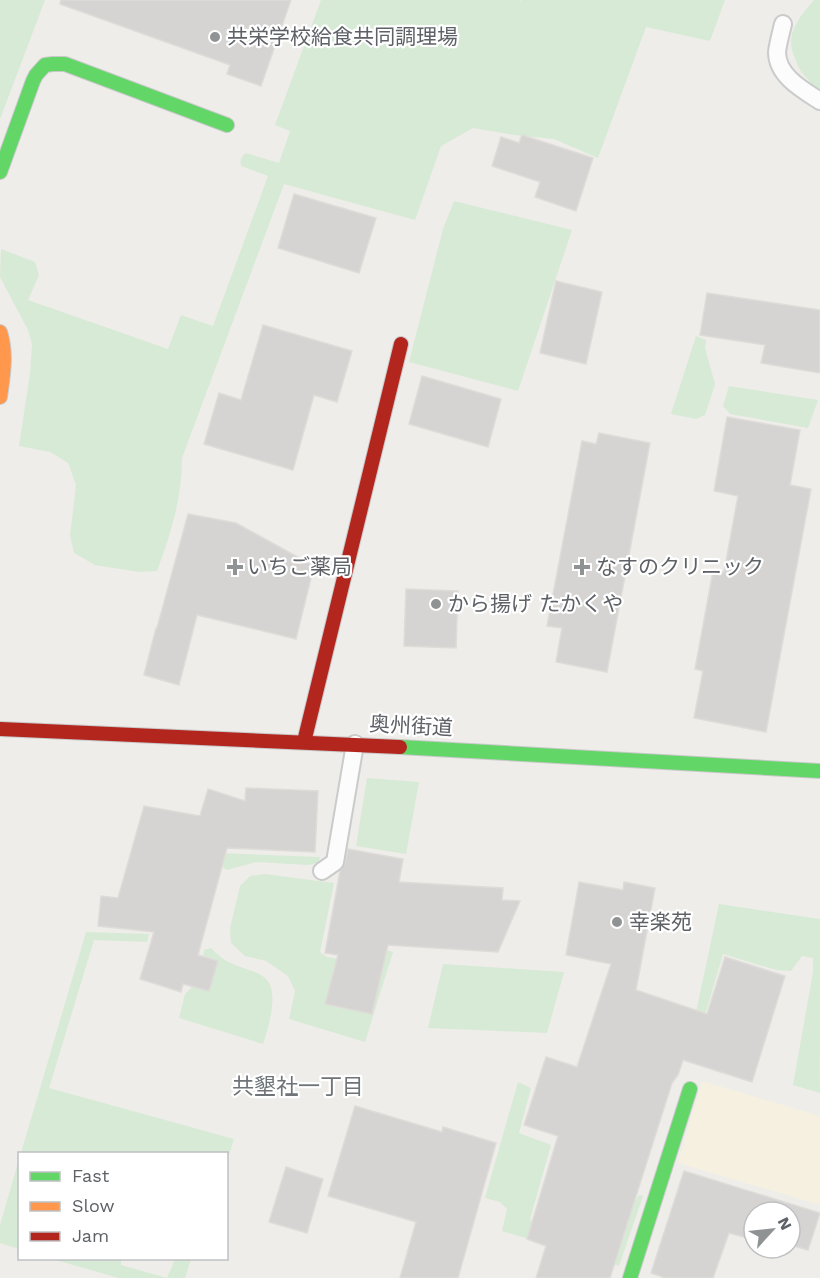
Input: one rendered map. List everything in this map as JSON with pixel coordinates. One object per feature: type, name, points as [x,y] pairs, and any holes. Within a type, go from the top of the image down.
[{"type":"street","points":[[0,172],[33,81],[40,68],[50,63],[65,64],[226,125]]},
{"type":"street","points":[[0,332],[5,344],[6,359],[0,397]]},
{"type":"street","points":[[304,742],[401,344]]},
{"type":"street","name":"奥州街道","points":[[0,729],[592,756],[820,771]]},
{"type":"street","points":[[630,1278],[690,1089]]},
{"type":"lane","points":[[783,24],[777,54],[783,72],[800,89],[820,101]]},
{"type":"lane","points":[[322,871],[335,862],[355,744]]},
{"type":"green space","points":[[0,0],[45,0],[0,119]]},
{"type":"green space","points":[[321,0],[520,0],[520,2],[521,0],[725,0],[710,41],[646,27],[598,158],[554,139],[473,128],[441,146],[415,220],[284,184],[182,458],[175,515],[157,571],[139,572],[95,565],[74,553],[70,536],[76,485],[68,463],[50,452],[19,446],[32,344],[28,330],[0,277],[1,249],[35,262],[39,275],[28,300],[168,349],[181,315],[213,326],[268,176],[241,166],[241,158],[246,153],[279,163],[290,131],[275,125]]},
{"type":"green space","points":[[814,0],[820,0],[820,90],[800,70],[791,41],[798,20]]},
{"type":"green space","points":[[454,201],[572,230],[518,391],[409,362],[443,229]]},
{"type":"green space","points":[[696,336],[706,340],[705,348],[715,384],[705,415],[696,419],[671,414]]},
{"type":"green space","points":[[729,386],[818,400],[808,428],[730,414],[723,406]]},
{"type":"green space","points":[[367,778],[419,782],[406,854],[356,846]]},
{"type":"green space","points":[[193,852],[320,857],[318,863],[308,865],[256,862],[227,870]]},
{"type":"green space","points":[[265,874],[334,883],[320,952],[327,957],[365,963],[376,946],[393,952],[365,1042],[289,1019],[295,991],[288,976],[266,961],[245,956],[231,943],[230,928],[240,886],[250,876]]},
{"type":"green space","points":[[719,904],[820,919],[820,1093],[793,1085],[813,972],[813,958],[802,956],[791,971],[776,970],[723,954],[691,1063],[686,1059]]},
{"type":"green space","points":[[86,932],[149,934],[147,942],[94,940],[49,1088],[234,1139],[228,1158],[228,1152],[21,1152]]},
{"type":"green space","points":[[211,948],[225,960],[267,980],[272,1002],[263,1044],[179,1018],[185,994],[199,980],[204,950]]},
{"type":"green space","points":[[443,964],[564,972],[547,1033],[428,1028]]},
{"type":"green space","points":[[518,1082],[531,1088],[519,1133],[551,1145],[530,1219],[535,1226],[627,1213],[639,1195],[643,1196],[619,1266],[502,1231],[507,1209],[500,1202],[485,1198]]},
{"type":"green space","points":[[18,1162],[18,1249],[0,1243],[0,1225]]},
{"type":"green space","points":[[56,1260],[121,1260],[121,1265],[167,1278],[119,1278]]},
{"type":"green space","points":[[175,1260],[191,1260],[185,1278],[167,1278]]},
{"type":"sand","points":[[702,1081],[820,1116],[820,1205],[678,1163]]},
{"type":"building","name":"共栄学校給食共同調理場","points":[[61,0],[291,0],[261,86],[227,74],[230,65],[60,4]]},
{"type":"building","points":[[522,135],[593,158],[576,211],[535,197],[540,182],[492,166],[501,137],[519,143]]},
{"type":"building","points":[[294,194],[376,218],[359,273],[278,248]]},
{"type":"building","points":[[556,281],[602,292],[586,364],[540,353]]},
{"type":"building","points":[[707,293],[820,310],[820,373],[761,363],[765,345],[700,335]]},
{"type":"building","points":[[263,325],[352,351],[337,402],[314,395],[293,470],[204,444],[219,393],[241,400]]},
{"type":"building","points":[[422,376],[501,399],[488,447],[409,424]]},
{"type":"building","points":[[727,417],[800,430],[790,485],[811,489],[766,732],[694,718],[703,671],[695,669],[713,571],[724,572],[738,496],[714,491]]},
{"type":"building","points":[[599,433],[650,443],[607,672],[556,662],[562,628],[547,626],[582,441],[596,444]]},
{"type":"building","points":[[188,514],[236,523],[314,566],[296,639],[197,615],[179,685],[144,675]]},
{"type":"building","points":[[406,589],[458,591],[456,648],[404,646]]},
{"type":"building","points":[[246,788],[318,791],[315,852],[227,848],[198,955],[218,961],[209,991],[183,984],[181,992],[140,979],[154,932],[98,926],[101,896],[118,898],[144,806],[200,816],[208,789],[245,801]]},
{"type":"building","points":[[348,849],[403,859],[399,882],[503,888],[502,900],[520,901],[498,952],[388,945],[372,1014],[325,1004],[338,955],[325,953],[340,871],[345,864]]},
{"type":"building","points":[[579,882],[623,890],[624,882],[655,888],[636,990],[707,1014],[725,957],[785,976],[752,1082],[683,1060],[678,1075],[672,1083],[610,1278],[536,1278],[546,1246],[527,1239],[558,1136],[524,1125],[546,1057],[577,1067],[611,964],[566,955]]},
{"type":"building","points":[[355,1106],[442,1132],[443,1127],[496,1143],[458,1278],[400,1278],[416,1222],[328,1196]]},
{"type":"building","points":[[286,1167],[323,1179],[307,1233],[269,1222]]},
{"type":"building","points":[[684,1171],[778,1200],[742,1200],[742,1237],[729,1233],[713,1278],[665,1278],[651,1273]]},
{"type":"building","points":[[802,1207],[820,1213],[808,1250],[802,1248]]},
{"type":"traffic: fast","points":[[0,172],[33,81],[45,65],[65,64],[227,125]]},
{"type":"traffic: fast","points":[[400,747],[820,771]]},
{"type":"traffic: fast","points":[[630,1278],[690,1089]]},
{"type":"traffic: slow","points":[[0,332],[4,356],[0,397]]},
{"type":"traffic: jam","points":[[304,742],[401,344]]},
{"type":"traffic: jam","points":[[0,729],[400,747]]},
{"type":"place","name":"共栄学校給食共同調理場","points":[[215,37]]},
{"type":"place","name":"いちご薬局","points":[[235,567]]},
{"type":"place","name":"なすのクリニック","points":[[582,567]]},
{"type":"place","name":"から揚げ たかくや","points":[[436,604]]},
{"type":"place","name":"幸楽苑","points":[[617,922]]},
{"type":"district","name":"共墾社一丁目","points":[[298,1086]]}]
